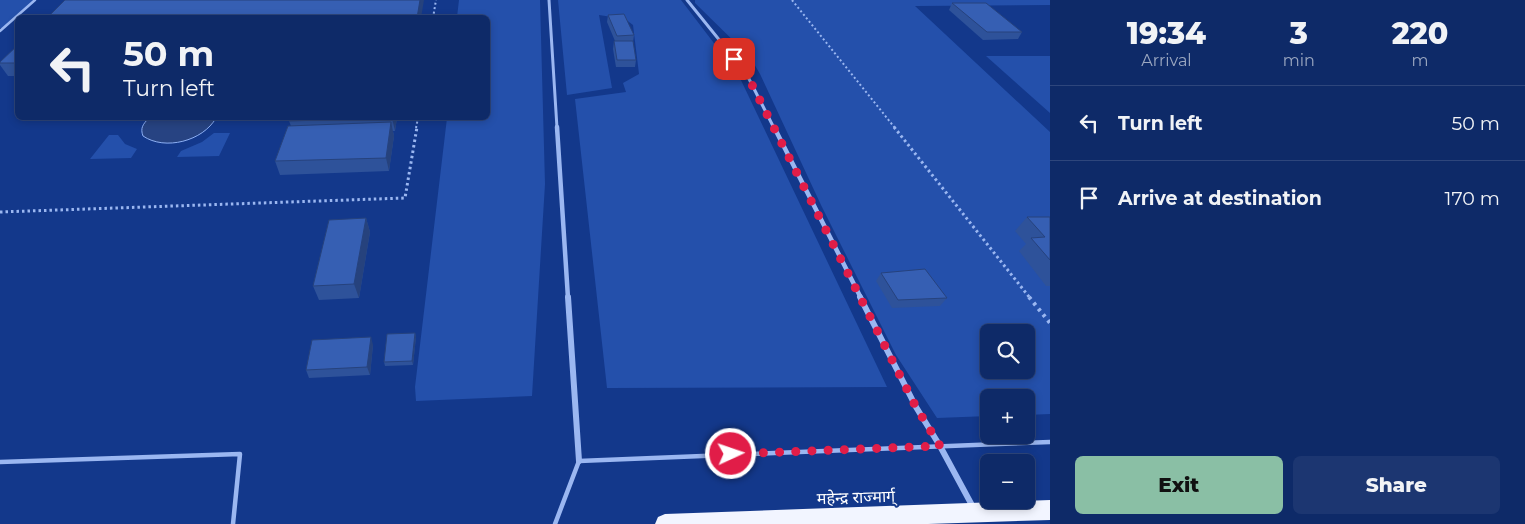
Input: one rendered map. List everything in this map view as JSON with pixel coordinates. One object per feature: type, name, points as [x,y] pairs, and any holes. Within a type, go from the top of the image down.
[{"type":"highway","name":"महेन्द्र राज्मार्ग्","points":[[664,524],[903,520],[975,512],[1050,510]]},
{"type":"street","points":[[548,0],[579,461]]},
{"type":"street","points":[[687,0],[746,73],[916,407],[940,446],[975,512]]},
{"type":"lane","points":[[18,15],[34,0]]},
{"type":"lane","points":[[0,31],[15,17]]},
{"type":"lane","points":[[555,524],[579,461],[1050,442]]},
{"type":"lane","points":[[0,462],[240,454],[233,524]]},
{"type":"path","points":[[434,15],[436,0]]},
{"type":"path","points":[[792,0],[1050,323]]},
{"type":"path","points":[[0,212],[406,198],[418,120]]},
{"type":"shaded area","points":[[0,0],[35,0],[18,15],[15,15],[15,18],[4,28],[0,28]]},
{"type":"shaded area","points":[[459,0],[540,0],[545,184],[532,396],[416,401],[415,387],[447,120],[490,120],[490,15],[457,15]]},
{"type":"shaded area","points":[[558,0],[681,0],[739,76],[887,387],[607,388],[575,99],[626,92],[623,83],[639,74],[633,25],[625,19],[599,15],[612,88],[567,95]]},
{"type":"shaded area","points":[[695,0],[1050,0],[1050,5],[915,6],[1050,132],[1050,414],[1035,415],[1035,389],[980,389],[980,416],[937,418],[896,355],[821,205],[760,74],[750,57],[695,3]]},
{"type":"shaded area","points":[[986,56],[1050,56],[1050,113]]},
{"type":"shaded area","points":[[147,120],[214,120],[202,133],[193,138],[172,143],[162,143],[143,136],[142,131]]},
{"type":"shaded area","points":[[214,133],[230,133],[219,156],[177,157],[181,151],[202,142]]},
{"type":"shaded area","points":[[109,135],[118,135],[125,144],[137,149],[131,158],[90,159]]},
{"type":"building","points":[[65,0],[420,0],[418,15],[50,15]]},
{"type":"building","points":[[952,3],[986,3],[1022,32],[987,32]]},
{"type":"building","points":[[624,14],[634,35],[617,36],[608,15]]},
{"type":"building","points":[[614,41],[633,41],[636,60],[617,60]]},
{"type":"building","points":[[15,48],[15,63],[0,62]]},
{"type":"building","points":[[289,120],[321,120],[289,121]]},
{"type":"building","points":[[391,122],[386,158],[275,161],[288,126]]},
{"type":"building","points":[[1027,217],[1050,217],[1050,260],[1031,238],[1045,237]]},
{"type":"building","points":[[366,218],[354,284],[313,286],[329,220]]},
{"type":"building","points":[[925,269],[947,298],[898,300],[881,273]]},
{"type":"building","points":[[415,333],[412,361],[384,362],[387,334]]},
{"type":"building","points":[[371,337],[367,367],[306,370],[312,340]]},
{"type":"route","points":[[731,454],[940,446],[916,407],[746,73],[734,59]]}]
